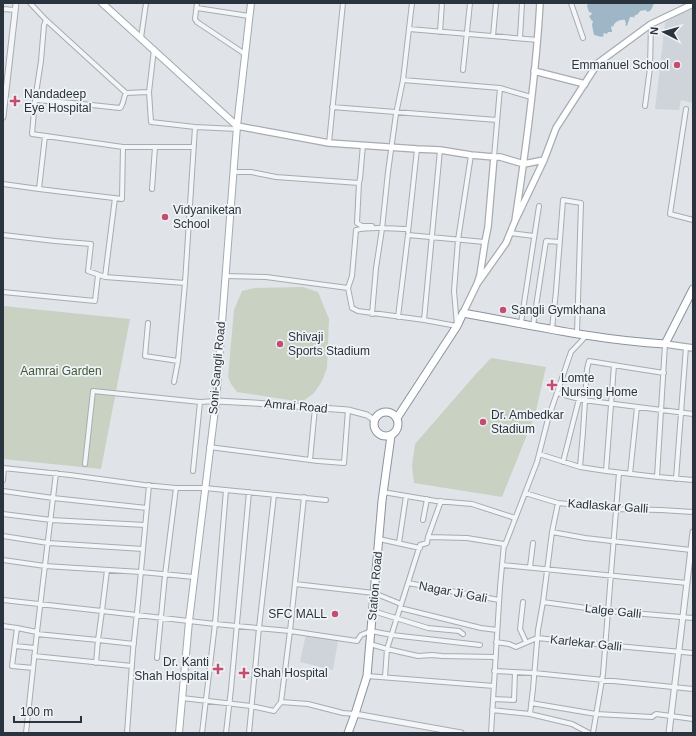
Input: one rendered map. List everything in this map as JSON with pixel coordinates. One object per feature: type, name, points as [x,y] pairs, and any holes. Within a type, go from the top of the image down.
[{"type":"highway","points":[[397,418],[457,326],[463,313],[578,334],[665,344],[693,289]]},
{"type":"highway","points":[[386,412],[397,418],[399,426],[391,436],[383,436],[376,432],[374,420],[378,414],[386,412]]},
{"type":"highway","name":"Station Road","points":[[348,733],[367,676],[378,538],[391,436]]},
{"type":"main road","points":[[102,3],[154,49],[237,127],[329,143],[440,150],[471,155],[500,157],[524,164],[544,160]]},
{"type":"main road","name":"Soni-Sangli Road","points":[[179,733],[189,621],[209,447],[216,401],[237,127],[251,3]]},
{"type":"main road","points":[[515,221],[524,164],[538,40],[540,3]]},
{"type":"main road","points":[[477,284],[506,243],[544,160],[556,128],[598,63],[651,24],[693,4]]},
{"type":"main road","points":[[534,71],[585,84]]},
{"type":"main road","points":[[463,313],[480,275],[488,227],[494,157]]},
{"type":"main road","points":[[665,344],[693,348]]},
{"type":"street","points":[[3,117],[5,73],[16,3]]},
{"type":"street","points":[[30,3],[46,20],[126,93],[149,92]]},
{"type":"street","points":[[141,38],[146,3]]},
{"type":"street","points":[[197,3],[195,19],[245,54]]},
{"type":"street","points":[[329,143],[343,3]]},
{"type":"street","points":[[372,314],[388,172],[403,80],[412,3]]},
{"type":"street","points":[[440,32],[442,3]]},
{"type":"street","points":[[463,70],[470,3]]},
{"type":"street","points":[[493,36],[496,3]]},
{"type":"street","points":[[520,38],[522,3]]},
{"type":"street","points":[[571,3],[583,38]]},
{"type":"street","points":[[197,8],[249,16]]},
{"type":"street","points":[[3,9],[15,10]]},
{"type":"street","points":[[46,20],[44,25],[32,134],[123,146],[194,147]]},
{"type":"street","points":[[645,106],[650,68],[651,24]]},
{"type":"street","points":[[409,29],[538,40]]},
{"type":"street","points":[[154,49],[149,92],[151,122],[195,127],[237,127]]},
{"type":"street","points":[[403,80],[500,88],[531,97]]},
{"type":"street","points":[[494,157],[500,88]]},
{"type":"street","points":[[35,100],[120,108],[123,104],[126,93]]},
{"type":"street","points":[[332,107],[497,120]]},
{"type":"street","points":[[686,109],[670,214],[693,220]]},
{"type":"street","points":[[174,382],[178,361],[186,283],[195,127]]},
{"type":"street","points":[[39,189],[45,136]]},
{"type":"street","points":[[363,145],[357,223],[362,226],[373,226],[382,229]]},
{"type":"street","points":[[3,184],[122,199],[123,146]]},
{"type":"street","points":[[152,189],[155,147]]},
{"type":"street","points":[[398,317],[417,149]]},
{"type":"street","points":[[424,320],[440,150]]},
{"type":"street","points":[[408,229],[356,230],[352,276],[348,288],[352,308],[372,314],[424,320],[457,326],[454,291],[458,240],[471,155]]},
{"type":"street","points":[[234,172],[252,172],[276,177],[359,183]]},
{"type":"street","points":[[105,277],[115,198]]},
{"type":"street","points":[[552,329],[563,200],[581,203],[578,334]]},
{"type":"street","points":[[521,324],[539,206]]},
{"type":"street","points":[[510,233],[534,236]]},
{"type":"street","points":[[3,235],[91,244],[88,271],[105,277],[186,283]]},
{"type":"street","points":[[408,235],[485,242]]},
{"type":"street","points":[[533,326],[546,241],[560,242]]},
{"type":"street","points":[[3,292],[95,301],[98,275]]},
{"type":"street","points":[[225,276],[266,277],[348,288]]},
{"type":"street","points":[[148,323],[145,356],[178,361]]},
{"type":"street","points":[[491,733],[494,671],[504,544],[505,545],[537,462],[548,419],[571,352],[587,335]]},
{"type":"street","points":[[656,477],[665,344]]},
{"type":"street","points":[[676,479],[686,347]]},
{"type":"street","points":[[580,467],[587,369],[589,361],[664,373]]},
{"type":"street","points":[[606,471],[614,365]]},
{"type":"street","points":[[85,464],[93,391],[200,402],[216,401]]},
{"type":"street","points":[[557,393],[585,400],[693,414]]},
{"type":"street","points":[[564,462],[579,399]]},
{"type":"street","name":"Amrai Road","points":[[216,401],[348,410],[367,414],[374,420]]},
{"type":"street","points":[[193,471],[200,402]]},
{"type":"street","points":[[630,474],[636,407]]},
{"type":"street","points":[[310,460],[315,408]]},
{"type":"street","points":[[209,447],[344,463],[348,410]]},
{"type":"street","points":[[539,454],[580,467],[619,473],[693,480]]},
{"type":"street","points":[[3,480],[4,468],[176,488],[205,488],[326,500]]},
{"type":"street","points":[[26,733],[56,473]]},
{"type":"street","points":[[593,733],[606,645],[619,473]]},
{"type":"street","points":[[127,733],[149,485]]},
{"type":"street","points":[[157,658],[165,574],[176,488]]},
{"type":"street","points":[[202,733],[214,624],[226,490]]},
{"type":"street","points":[[3,491],[147,508]]},
{"type":"street","points":[[226,733],[249,492]]},
{"type":"street","points":[[383,492],[472,504],[515,518]]},
{"type":"street","name":"Kadlaskar Galli","points":[[524,493],[558,503],[693,512]]},
{"type":"street","points":[[249,733],[274,494]]},
{"type":"street","points":[[399,543],[406,496]]},
{"type":"street","points":[[182,698],[251,706],[274,711],[281,702],[304,498]]},
{"type":"street","points":[[422,520],[427,499]]},
{"type":"street","points":[[385,677],[387,649],[420,545],[427,544],[428,537],[441,501]]},
{"type":"street","points":[[530,714],[537,638],[548,569],[552,532],[558,503]]},
{"type":"street","points":[[3,514],[51,520],[145,525]]},
{"type":"street","points":[[552,532],[584,538],[691,550]]},
{"type":"street","points":[[669,733],[693,532]]},
{"type":"street","points":[[3,536],[48,543],[143,550]]},
{"type":"street","points":[[428,537],[467,538],[504,544]]},
{"type":"street","points":[[378,538],[420,548]]},
{"type":"street","points":[[530,568],[533,543]]},
{"type":"street","points":[[3,560],[45,566],[194,577]]},
{"type":"street","points":[[502,565],[687,583]]},
{"type":"street","points":[[96,663],[107,570]]},
{"type":"street","name":"Nagar Ji Gali","points":[[408,583],[499,600]]},
{"type":"street","points":[[295,584],[374,593],[401,606],[481,628],[497,630]]},
{"type":"street","points":[[3,600],[214,624],[290,631],[357,641],[361,635],[371,631],[392,635],[480,645]]},
{"type":"street","points":[[523,602],[520,629],[526,642]]},
{"type":"street","name":"Lalge Galli","points":[[543,602],[608,611],[693,618]]},
{"type":"street","points":[[373,611],[428,628],[458,631],[463,634]]},
{"type":"street","points":[[3,626],[37,633],[134,644]]},
{"type":"street","points":[[17,628],[12,666],[33,668]]},
{"type":"street","name":"Karlekar Galli","points":[[496,642],[509,644],[516,647],[537,638],[693,653]]},
{"type":"street","points":[[370,644],[418,656],[432,655],[495,658]]},
{"type":"street","points":[[15,646],[35,648]]},
{"type":"street","points":[[34,656],[132,666]]},
{"type":"street","points":[[494,671],[534,673],[693,689]]},
{"type":"street","points":[[493,699],[514,700],[515,672]]},
{"type":"street","points":[[367,676],[494,686]]},
{"type":"street","points":[[281,702],[308,704],[343,712],[461,733]]},
{"type":"street","points":[[531,704],[596,714],[652,716],[656,714],[693,719]]},
{"type":"street","points":[[492,710],[530,714],[572,724],[589,733]]},
{"type":"shaded area","name":"Emmanuel School","points":[[693,9],[693,103],[681,100],[679,110],[655,109],[665,23],[677,15]]},
{"type":"shaded area","points":[[306,634],[338,641],[333,670],[300,662]]},
{"type":"green space","name":"Shivaji Sports Stadium","points":[[303,287],[318,292],[329,319],[327,368],[322,381],[314,393],[302,402],[237,392],[228,377],[234,310],[242,291],[254,288]]},
{"type":"green space","name":"Aamrai Garden","points":[[3,306],[130,319],[101,469],[3,459]]},
{"type":"green space","name":"Dr. Ambedkar Stadium","points":[[491,358],[546,367],[535,415],[502,497],[414,483],[412,466],[415,444]]},
{"type":"water","points":[[588,3],[654,3],[650,11],[640,11],[634,16],[635,18],[630,17],[627,26],[625,25],[625,20],[619,20],[613,27],[611,27],[612,32],[608,32],[607,34],[604,33],[604,36],[601,37],[594,35],[592,25],[593,21],[589,16],[592,13],[589,12],[587,6]]},
{"type":"place","name":"Emmanuel School","points":[[677,65]]},
{"type":"place","name":"Nandadeep Eye Hospital","points":[[15,101]]},
{"type":"place","name":"Vidyaniketan School","points":[[165,217]]},
{"type":"place","name":"Sangli Gymkhana","points":[[503,310]]},
{"type":"place","name":"Shivaji Sports Stadium","points":[[280,344]]},
{"type":"place","name":"Lomte Nursing Home","points":[[552,385]]},
{"type":"place","name":"Dr. Ambedkar Stadium","points":[[483,422]]},
{"type":"place","name":"SFC MALL","points":[[335,614]]},
{"type":"place","name":"Dr. Kanti Shah Hospital","points":[[218,669]]},
{"type":"place","name":"Shah Hospital","points":[[244,673]]}]
